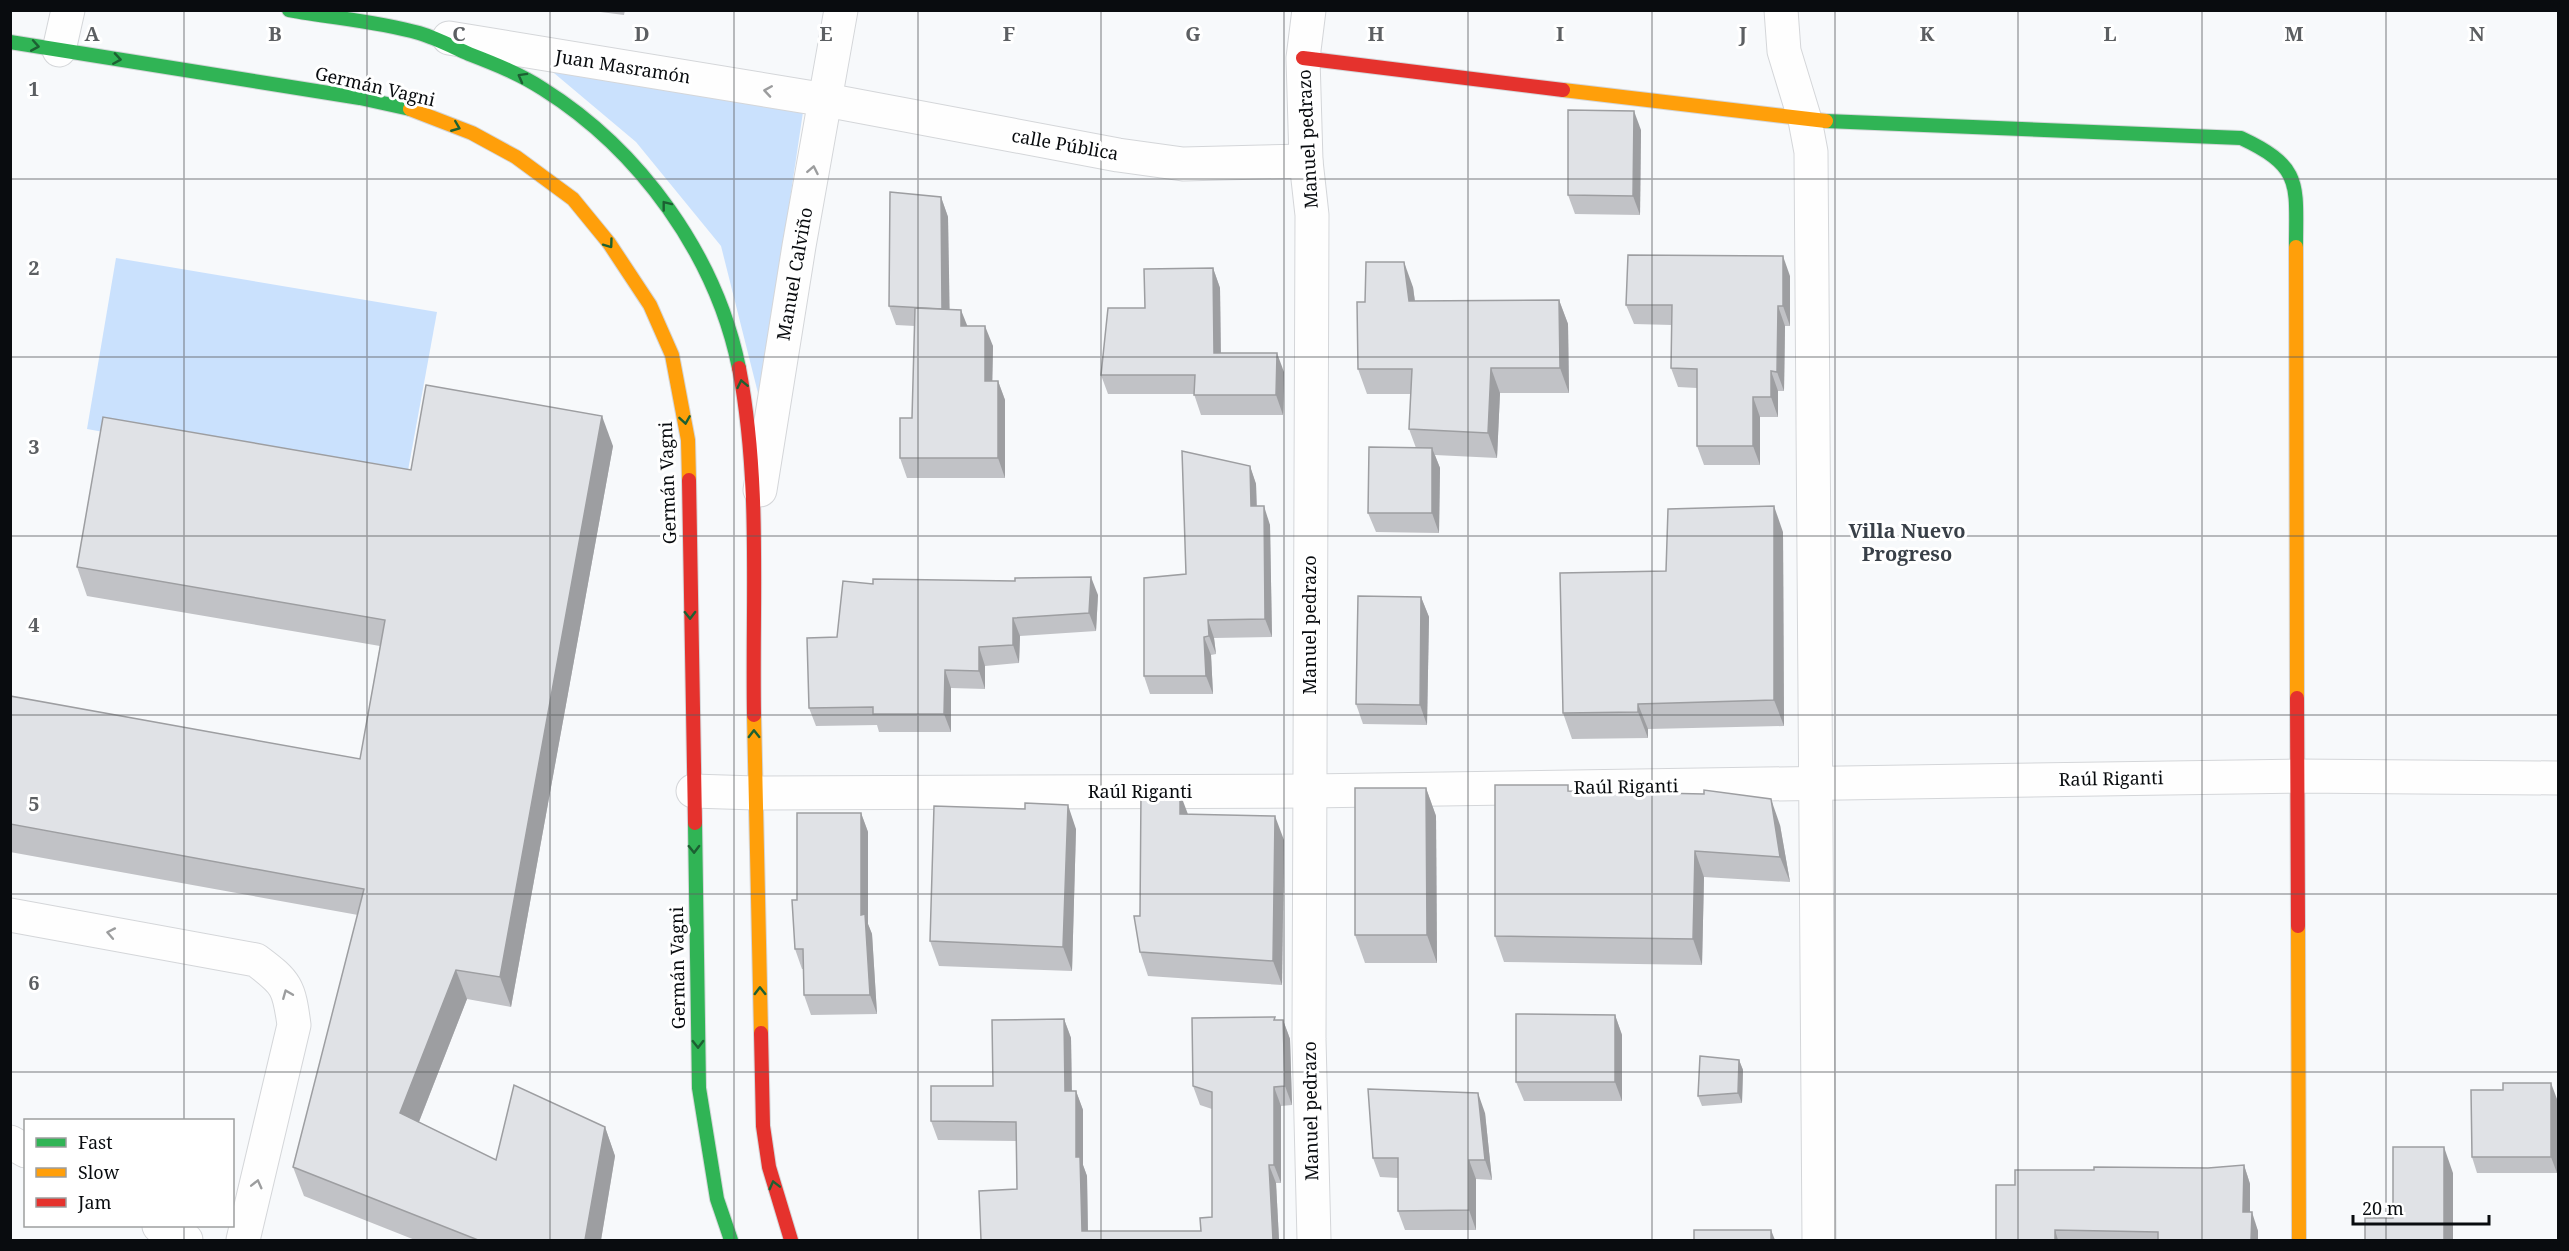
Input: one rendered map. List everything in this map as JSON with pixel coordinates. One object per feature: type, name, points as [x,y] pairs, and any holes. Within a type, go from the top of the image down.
[{"type":"main road","points":[[289,10],[420,33],[509,70],[547,91],[606,137],[643,176],[676,218],[719,305],[736,352],[745,399],[752,462],[755,793],[763,1126],[769,1167],[791,1240]]},
{"type":"main road","name":"Germán Vagni","points":[[10,42],[360,99],[421,112],[472,133],[516,157],[573,199],[609,243],[650,305],[672,355],[688,440],[699,1088],[717,1199],[731,1240]]},
{"type":"main road","points":[[1303,58],[1805,120],[2241,138],[2276,154],[2293,177],[2296,195],[2299,1240]]},
{"type":"street","points":[[59,50],[68,10]]},
{"type":"street","name":"Manuel Calviño","points":[[752,539],[799,246],[841,10]]},
{"type":"street","name":"Manuel pedrazo","points":[[1309,10],[1303,58],[1306,161],[1312,215],[1310,1038],[1314,1240]]},
{"type":"street","points":[[1781,10],[1784,51],[1805,120],[1810,152],[1819,1240]]},
{"type":"street","name":"Juan Masramón","points":[[420,33],[826,100]]},
{"type":"street","name":"calle Pública","points":[[826,100],[1118,155],[1183,164],[1306,161]]},
{"type":"street","name":"Raúl Riganti","points":[[693,791],[755,793],[1310,791],[2297,776],[2559,778]]},
{"type":"street","points":[[10,915],[256,960],[280,978],[290,999],[294,1025],[243,1240]]},
{"type":"street","points":[[10,1142],[24,1150]]},
{"type":"street","points":[[161,1227],[186,1240]]},
{"type":"shaded area","points":[[548,68],[803,112],[760,401],[721,246],[636,142]]},
{"type":"shaded area","points":[[116,258],[437,312],[405,487],[87,429]]},
{"type":"building","points":[[1568,110],[1634,111],[1633,196],[1568,195]]},
{"type":"building","points":[[890,192],[941,197],[942,309],[889,306]]},
{"type":"building","points":[[1628,255],[1783,256],[1783,306],[1778,306],[1777,372],[1771,371],[1771,397],[1753,397],[1753,446],[1697,446],[1697,369],[1671,368],[1672,305],[1626,305]]},
{"type":"building","points":[[1366,262],[1404,262],[1409,301],[1559,300],[1560,368],[1491,368],[1488,433],[1409,429],[1412,369],[1358,369],[1357,302],[1365,302]]},
{"type":"building","points":[[1213,268],[1214,353],[1277,353],[1276,395],[1194,395],[1195,375],[1101,375],[1108,308],[1145,308],[1144,269]]},
{"type":"building","points":[[915,308],[961,310],[961,326],[985,326],[985,381],[998,381],[998,458],[900,458],[900,418],[912,418]]},
{"type":"building","points":[[426,385],[602,416],[500,977],[456,970],[400,1113],[496,1160],[514,1085],[605,1127],[585,1240],[478,1240],[293,1167],[364,889],[10,824],[10,696],[360,759],[385,620],[77,567],[103,417],[411,470]]},
{"type":"building","points":[[1369,447],[1432,448],[1432,513],[1368,513]]},
{"type":"building","points":[[1182,451],[1250,466],[1251,506],[1264,506],[1265,619],[1208,620],[1209,636],[1204,637],[1206,676],[1144,676],[1144,578],[1186,574]]},
{"type":"building","points":[[1774,506],[1774,700],[1638,704],[1638,712],[1563,713],[1560,573],[1666,571],[1668,509]]},
{"type":"building","points":[[1091,577],[1089,613],[1013,618],[1013,645],[979,647],[979,671],[945,670],[944,714],[873,714],[873,707],[809,708],[807,638],[837,637],[843,581],[873,584],[873,579],[1015,581],[1015,578]]},
{"type":"building","points":[[1358,596],[1421,597],[1420,705],[1356,704]]},
{"type":"building","points":[[1495,785],[1568,785],[1568,791],[1704,794],[1704,790],[1771,799],[1780,857],[1695,851],[1693,939],[1495,936]]},
{"type":"building","points":[[1355,788],[1426,788],[1427,935],[1355,935]]},
{"type":"building","points":[[1141,792],[1180,793],[1180,814],[1275,816],[1273,961],[1140,952],[1134,916],[1140,916]]},
{"type":"building","points":[[1025,803],[1068,805],[1063,947],[930,941],[934,806],[1025,809]]},
{"type":"building","points":[[797,813],[861,813],[861,915],[865,914],[870,995],[804,995],[803,949],[795,949],[792,900],[797,900]]},
{"type":"building","points":[[1516,1014],[1615,1015],[1615,1082],[1516,1082]]},
{"type":"building","points":[[1275,1017],[1274,1020],[1283,1020],[1285,1086],[1274,1087],[1274,1165],[1269,1165],[1273,1240],[981,1240],[979,1191],[1017,1189],[1016,1122],[931,1121],[931,1086],[993,1086],[992,1020],[1064,1019],[1065,1091],[1076,1091],[1076,1157],[1080,1157],[1082,1231],[1201,1231],[1200,1218],[1212,1217],[1212,1092],[1193,1086],[1192,1018]]},
{"type":"building","points":[[1700,1056],[1739,1060],[1738,1093],[1698,1096]]},
{"type":"building","points":[[2503,1083],[2551,1083],[2551,1157],[2472,1157],[2471,1090],[2503,1090]]},
{"type":"building","points":[[1368,1089],[1478,1093],[1485,1160],[1469,1160],[1469,1210],[1398,1211],[1398,1158],[1373,1158]]},
{"type":"building","points":[[2393,1147],[2444,1147],[2444,1240],[2365,1240],[2365,1218],[2393,1218]]},
{"type":"building","points":[[2244,1165],[2243,1212],[2252,1212],[2251,1240],[2158,1240],[2158,1232],[2055,1230],[2055,1240],[1996,1240],[1996,1185],[2015,1185],[2015,1170],[2094,1170],[2094,1167],[2208,1168]]},
{"type":"building","points":[[1694,1230],[1771,1230],[1771,1240],[1694,1240]]},
{"type":"traffic: fast","points":[[289,10],[387,25],[425,35],[525,79],[578,114],[611,142],[642,174],[669,209],[712,285],[728,326],[739,368]]},
{"type":"traffic: fast","points":[[10,42],[360,98],[410,109]]},
{"type":"traffic: fast","points":[[1826,121],[2241,138],[2276,158],[2292,180],[2296,207],[2296,247]]},
{"type":"traffic: fast","points":[[695,823],[699,1088],[717,1199],[731,1240]]},
{"type":"traffic: slow","points":[[1563,90],[1826,121]]},
{"type":"traffic: slow","points":[[410,109],[472,133],[516,157],[573,199],[609,243],[650,305],[672,355],[688,440],[689,480]]},
{"type":"traffic: slow","points":[[2296,247],[2297,698]]},
{"type":"traffic: slow","points":[[754,715],[761,1033]]},
{"type":"traffic: slow","points":[[2298,926],[2299,1240]]},
{"type":"traffic: jam","points":[[1303,58],[1563,90]]},
{"type":"traffic: jam","points":[[739,368],[746,411],[753,498],[754,715]]},
{"type":"traffic: jam","points":[[689,480],[695,823]]},
{"type":"traffic: jam","points":[[2297,698],[2298,926]]},
{"type":"traffic: jam","points":[[761,1033],[763,1126],[769,1167],[791,1240]]},
{"type":"district","name":"Villa Nuevo Progreso","points":[[1907,542]]}]
